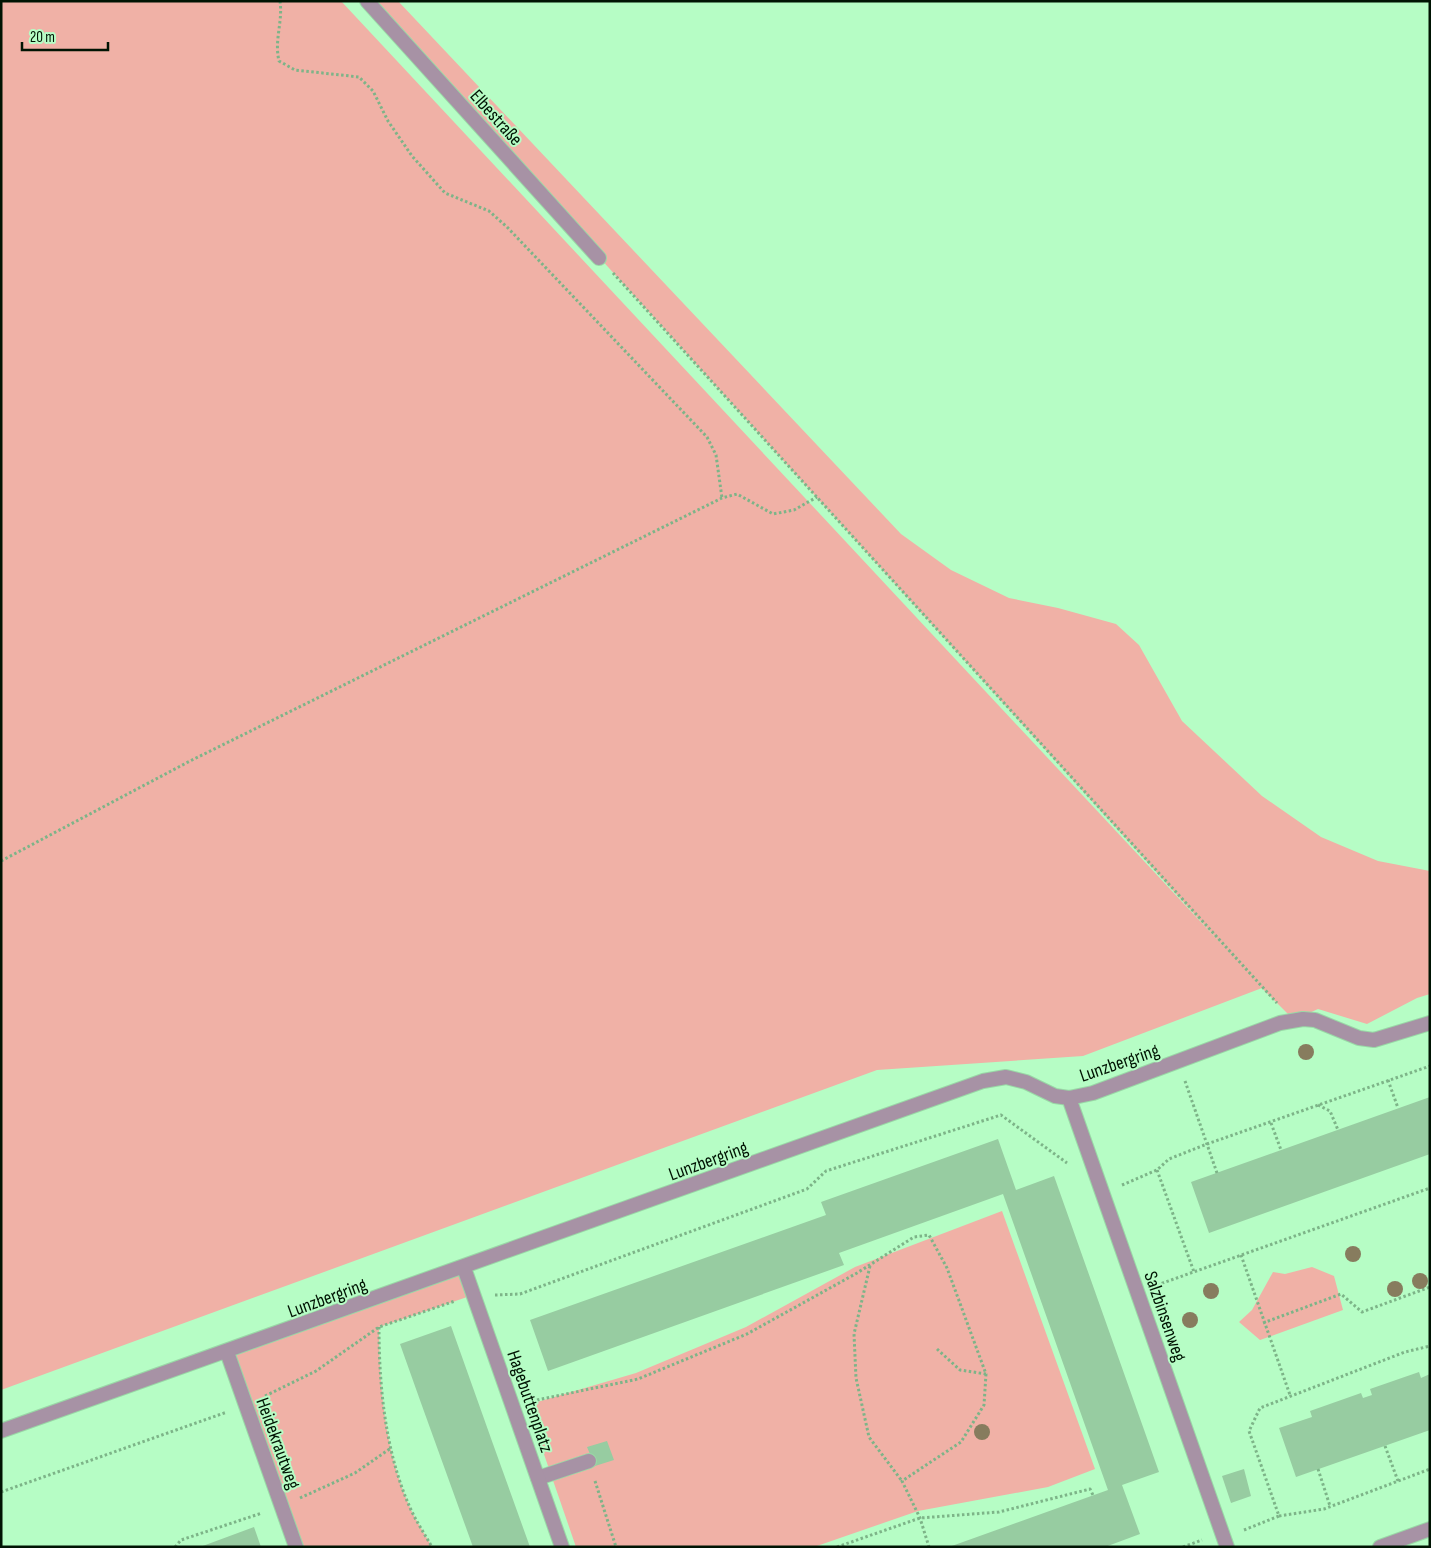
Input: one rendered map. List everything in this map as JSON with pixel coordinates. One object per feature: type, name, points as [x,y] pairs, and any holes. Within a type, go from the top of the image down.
[{"type":"street","name":"Elbestraße","points":[[367,1],[599,258]]},
{"type":"street","name":"Lunzbergring","points":[[1,1431],[464,1268],[983,1081],[1006,1077],[1026,1082],[1055,1096],[1069,1098],[1093,1093],[1280,1023],[1294,1020],[1315,1020],[1359,1038],[1374,1040],[1430,1023]]},
{"type":"street","name":"Salzbinsenweg","points":[[1069,1098],[1226,1543]]},
{"type":"street","name":"Hagebuttenplatz","points":[[464,1268],[562,1547]]},
{"type":"street","name":"Heidekrautweg","points":[[227,1352],[296,1547]]},
{"type":"street","points":[[538,1478],[589,1461]]},
{"type":"street","points":[[1380,1547],[1430,1529]]},
{"type":"path","points":[[280,1],[281,12],[276,46],[279,61],[294,70],[359,77],[373,91],[388,120],[412,156],[445,193],[489,211],[507,226],[706,437],[716,455],[722,498]]},
{"type":"path","points":[[599,258],[1249,974],[1294,1020]]},
{"type":"path","points":[[1,861],[190,761],[722,498],[737,494],[774,514],[794,510],[817,497]]},
{"type":"path","points":[[1179,1061],[1217,1173]]},
{"type":"path","points":[[1102,1192],[1157,1170],[1169,1159],[1206,1144],[1271,1123],[1430,1066]]},
{"type":"path","points":[[1388,1080],[1398,1108]]},
{"type":"path","points":[[1318,1105],[1330,1111],[1338,1130]]},
{"type":"path","points":[[1,1492],[246,1406],[316,1371],[379,1327],[473,1295],[520,1294],[807,1189],[826,1171],[1001,1115],[1066,1161],[1070,1170]]},
{"type":"path","points":[[1271,1123],[1281,1150]]},
{"type":"path","points":[[1157,1170],[1194,1272]]},
{"type":"path","points":[[1138,1292],[1430,1188]]},
{"type":"path","points":[[512,1405],[638,1379],[748,1334],[870,1265],[914,1237],[929,1235],[947,1268],[986,1374],[984,1405],[961,1442],[902,1481]]},
{"type":"path","points":[[1241,1255],[1290,1395]]},
{"type":"path","points":[[870,1265],[854,1334],[856,1378],[869,1437],[902,1481],[920,1518],[929,1547]]},
{"type":"path","points":[[1263,1322],[1341,1294],[1362,1312],[1430,1287]]},
{"type":"path","points":[[379,1327],[379,1364],[391,1448],[408,1504],[432,1547]]},
{"type":"path","points":[[1279,1516],[1249,1431],[1260,1408],[1405,1352],[1430,1346]]},
{"type":"path","points":[[937,1349],[960,1370],[986,1374]]},
{"type":"path","points":[[1385,1446],[1398,1481]]},
{"type":"path","points":[[589,1461],[616,1547]]},
{"type":"path","points":[[1318,1469],[1330,1506]]},
{"type":"path","points":[[1226,1543],[1279,1516],[1330,1506],[1430,1469]]},
{"type":"path","points":[[837,1547],[920,1518],[999,1512],[1090,1489],[1093,1495]]},
{"type":"path","points":[[1197,1531],[1201,1540]]},
{"type":"shaded area","points":[[1,1],[341,1],[1227,950],[367,1],[398,1],[901,534],[951,570],[1009,598],[1058,608],[1116,624],[1139,645],[1182,721],[1262,796],[1321,837],[1378,861],[1430,871],[1430,994],[1417,998],[1367,1024],[1318,1009],[1294,1020],[1262,988],[1083,1056],[877,1070],[1,1390]]},
{"type":"shaded area","points":[[1002,1211],[1095,1469],[1048,1487],[918,1511],[814,1547],[576,1547],[527,1405],[636,1373],[746,1327],[855,1267]]},
{"type":"shaded area","points":[[1312,1267],[1334,1276],[1343,1310],[1260,1340],[1239,1322],[1252,1310],[1273,1272],[1285,1274]]},
{"type":"shaded area","points":[[464,1268],[473,1295],[379,1327],[382,1394],[394,1461],[410,1509],[432,1547],[296,1547],[227,1352]]},
{"type":"building","points":[[1430,1097],[1430,1154],[1209,1233],[1191,1182]]},
{"type":"building","points":[[998,1139],[1016,1190],[1054,1176],[1159,1472],[1122,1485],[1140,1534],[1105,1547],[949,1547],[1108,1490],[1003,1194],[839,1253],[844,1265],[548,1371],[530,1320],[826,1215],[821,1202]]},
{"type":"building","points":[[451,1326],[530,1547],[473,1547],[421,1403],[400,1344]]},
{"type":"building","points":[[1419,1372],[1421,1378],[1430,1374],[1430,1430],[1296,1477],[1279,1428],[1312,1417],[1310,1411],[1361,1393],[1363,1398],[1372,1395],[1370,1389]]},
{"type":"building","points":[[607,1441],[614,1460],[595,1466],[587,1447]]},
{"type":"building","points":[[1244,1469],[1251,1496],[1231,1503],[1222,1476]]},
{"type":"building","points":[[254,1527],[261,1547],[200,1547]]}]
